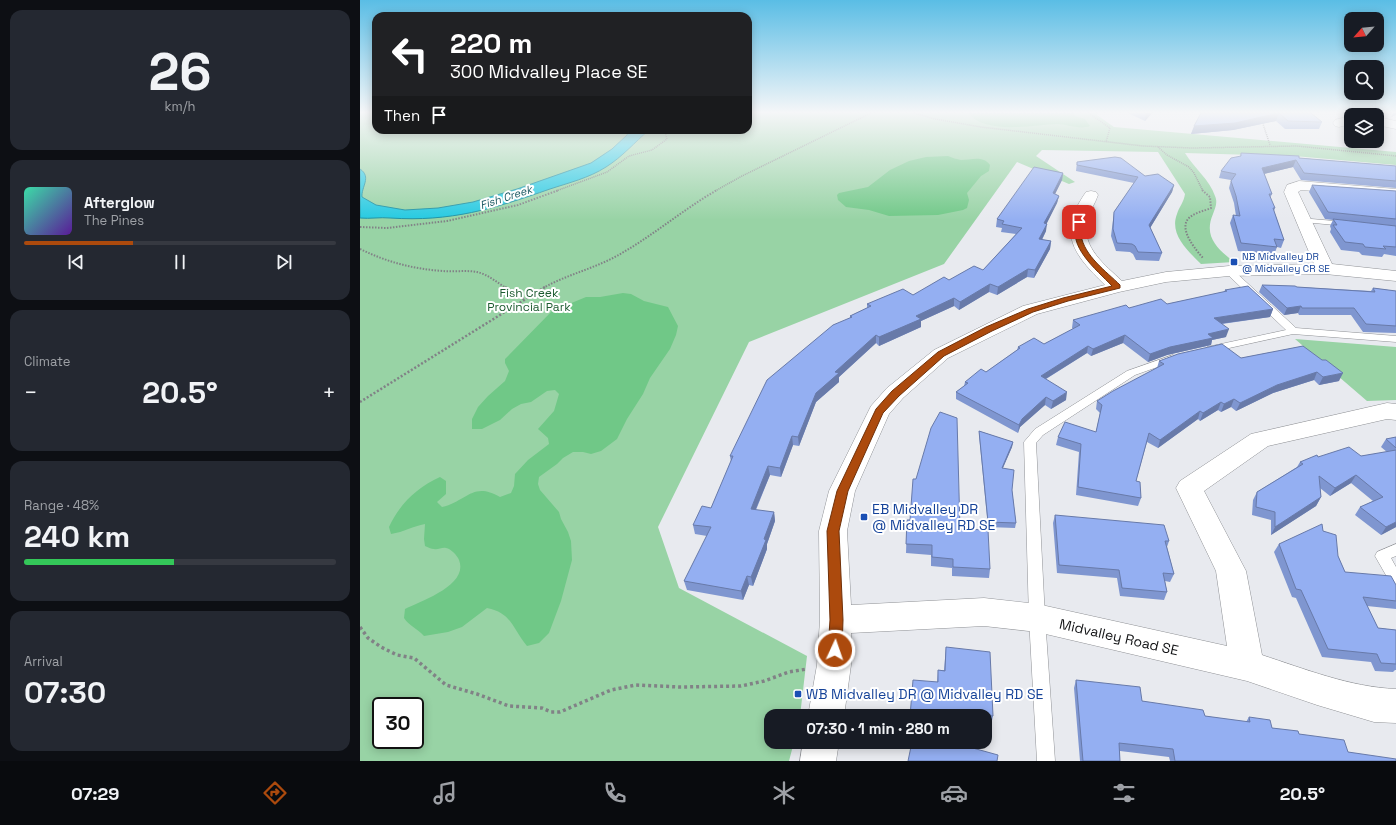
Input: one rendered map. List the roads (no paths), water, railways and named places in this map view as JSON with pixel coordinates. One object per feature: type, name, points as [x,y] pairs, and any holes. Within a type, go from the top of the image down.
[{"type":"street","points":[[1326,269],[1291,192],[1292,188],[1296,186],[1307,186],[1396,193]]},
{"type":"street","points":[[1091,195],[1079,222],[1078,235],[1081,245],[1089,258],[1118,287]]},
{"type":"street","points":[[827,709],[834,665],[836,620],[833,531],[842,491],[879,411],[895,394],[941,354],[1030,310],[1118,287],[1166,277],[1223,272],[1326,269],[1396,276]]},
{"type":"street","points":[[1247,666],[1231,571],[1189,488],[1260,440],[1387,411],[1396,412]]},
{"type":"street","name":"Midvalley Road SE","points":[[836,620],[984,612],[1037,618],[1247,666],[1317,689],[1367,703],[1396,706]]},
{"type":"street","points":[[818,761],[821,749]]},
{"type":"lane","points":[[1303,220],[1352,225]]},
{"type":"lane","points":[[1223,272],[1293,331]]},
{"type":"lane","points":[[1202,351],[1293,331],[1396,339]]},
{"type":"lane","points":[[1046,761],[1037,618],[1030,442],[1039,432],[1130,373],[1187,354]]},
{"type":"lane","points":[[1396,550],[1382,556],[1396,580]]},
{"type":"water","name":"Fish Creek","points":[[612,149],[629,149],[618,159],[593,174],[510,203],[452,216],[433,218],[360,218],[360,169],[365,175],[366,179],[362,197],[376,205],[405,210],[438,208],[473,202],[517,189],[591,163]]},
{"type":"place","name":"NB Midvalley DR @ Midvalley CR SE","points":[[1234,262]]},
{"type":"place","name":"EB Midvalley DR @ Midvalley RD SE","points":[[864,517]]},
{"type":"place","name":"WB Midvalley DR @ Midvalley RD SE","points":[[798,694]]},
{"type":"park label","name":"Fish Creek Provincial Park","points":[[529,300]]}]
